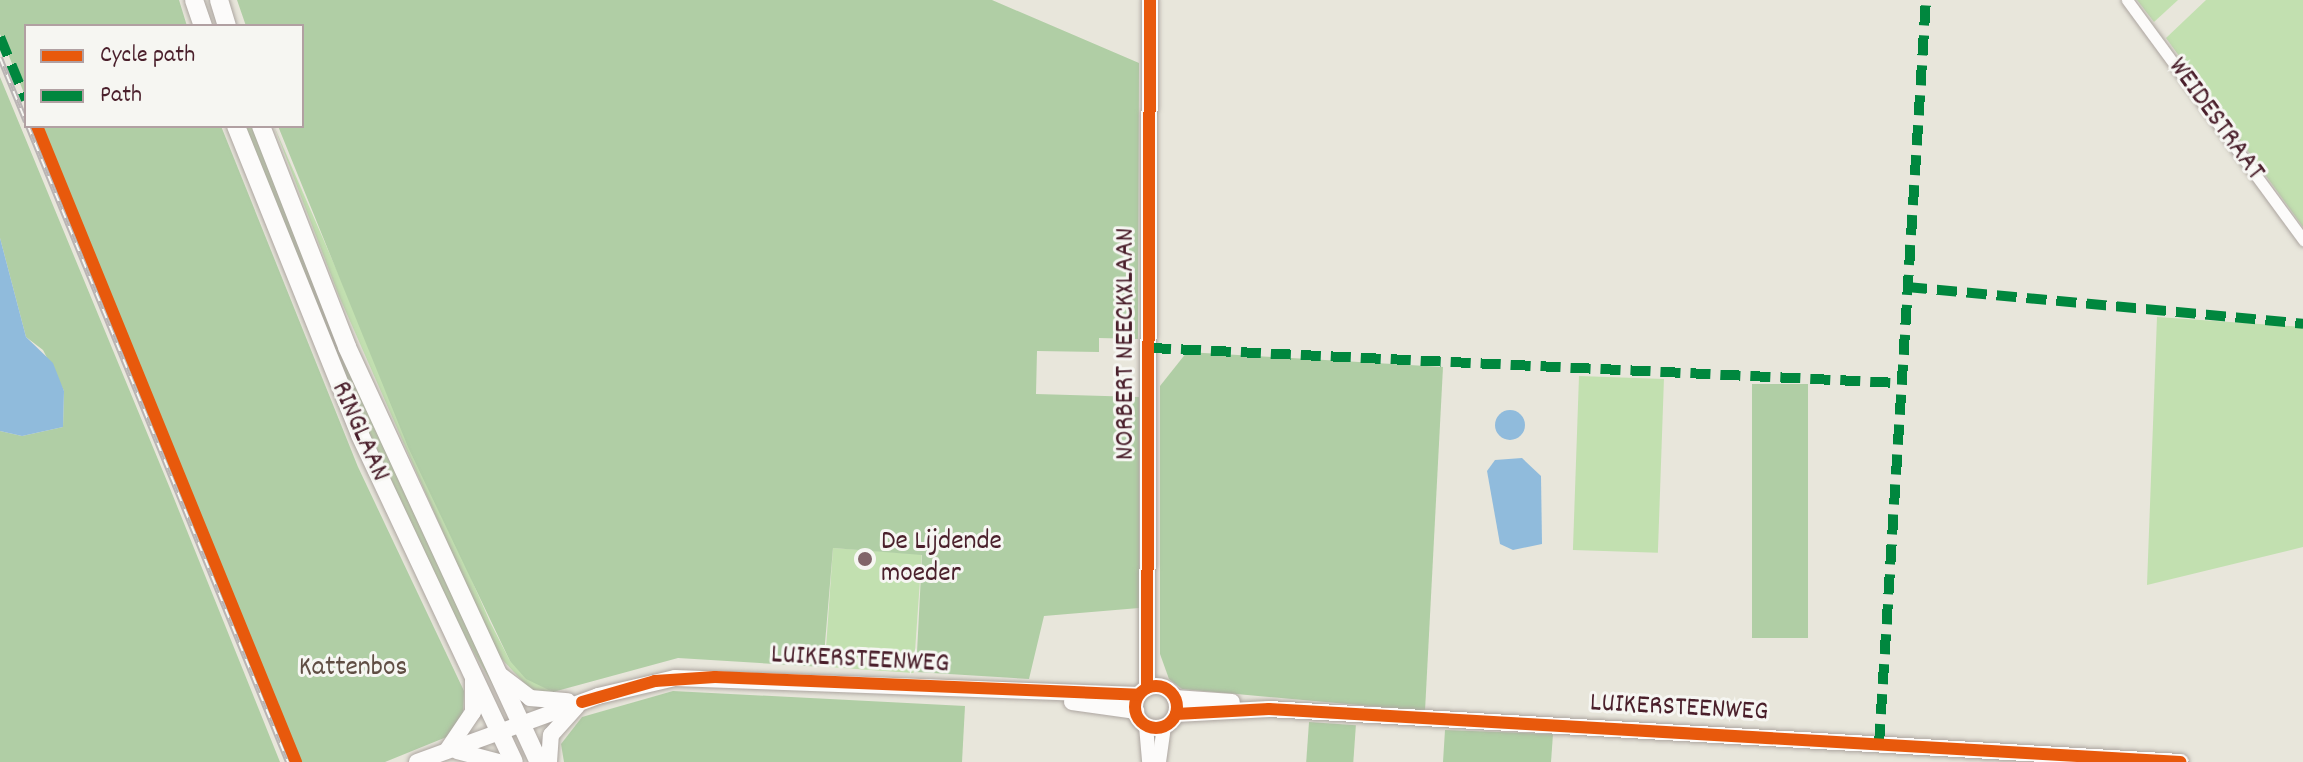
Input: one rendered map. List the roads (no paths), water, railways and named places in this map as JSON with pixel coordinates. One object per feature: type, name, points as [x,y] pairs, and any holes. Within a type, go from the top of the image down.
[{"type":"highway","points":[[194,0],[202,24]]},
{"type":"highway","points":[[219,0],[226,24]]},
{"type":"highway","name":"RINGLAAN","points":[[237,128],[323,352],[514,762]]},
{"type":"highway","name":"RINGLAAN","points":[[262,128],[347,347],[539,762]]},
{"type":"main road","name":"NORBERT NEECKXLAAN","points":[[1150,0],[1152,641],[1157,703]]},
{"type":"main road","points":[[494,668],[535,700],[582,702]]},
{"type":"main road","name":"LUIKERSTEENWEG","points":[[417,762],[520,723],[655,681],[715,677],[2180,762]]},
{"type":"main road","points":[[473,678],[471,718],[447,751],[499,762]]},
{"type":"main road","points":[[549,762],[551,735],[582,702]]},
{"type":"main road","points":[[1146,726],[1157,703]]},
{"type":"street","name":"WEIDESTRAAT","points":[[2127,0],[2303,240]]},
{"type":"street","name":"NORBERT NEECKXLAAN","points":[[1157,703],[1159,762]]},
{"type":"street","points":[[1146,726],[1149,762]]},
{"type":"water","points":[[0,238],[26,337],[53,363],[64,391],[63,427],[22,436],[0,431]]},
{"type":"water","points":[[1510,410],[1516,411],[1524,419],[1524,431],[1516,439],[1510,440],[1504,439],[1496,431],[1495,425],[1496,419],[1504,411]]},
{"type":"water","points":[[1522,458],[1541,476],[1542,544],[1513,550],[1500,544],[1487,471],[1495,460]]},
{"type":"railway","points":[[0,58],[24,117]]},
{"type":"railway","points":[[29,128],[288,762]]},
{"type":"place","name":"De Lijdende moeder","points":[[865,559]]},
{"type":"park label","name":"Kattenbos","points":[[353,669]]}]
